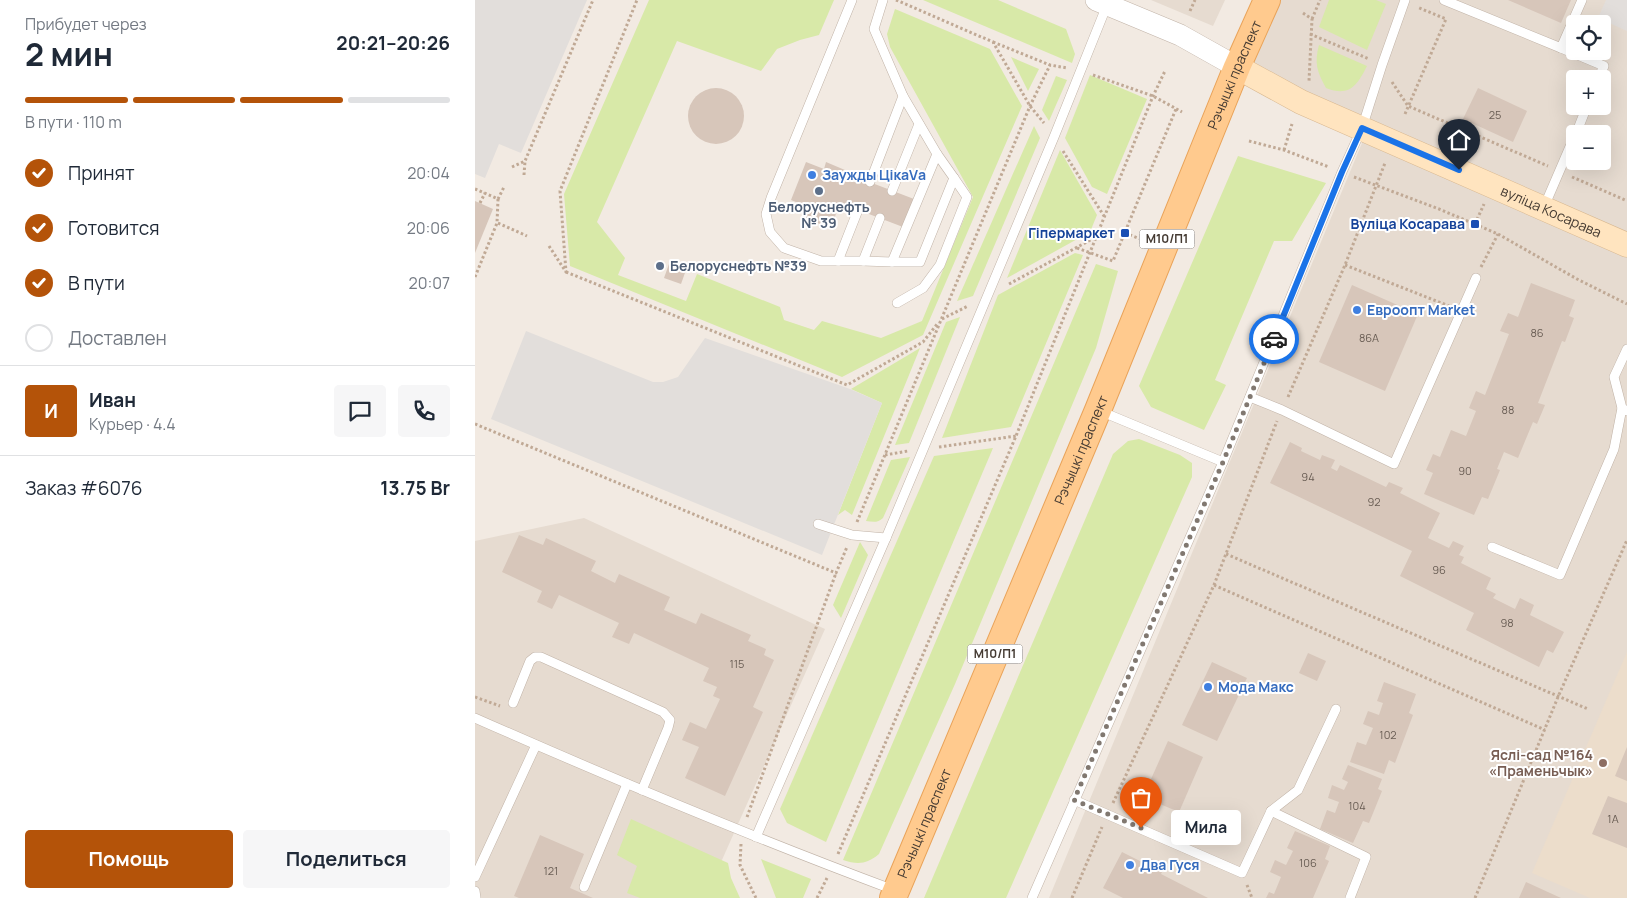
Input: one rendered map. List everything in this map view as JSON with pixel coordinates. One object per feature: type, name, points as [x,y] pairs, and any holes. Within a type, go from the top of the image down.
[{"type":"main road","name":"Рэчыцкі праспект","points":[[895,895],[1098,410],[1237,67],[1267,0]]},
{"type":"main road","name":"вуліца Косарава","points":[[1237,67],[1301,102],[1627,245]]},
{"type":"street","name":"вуліца Косарава","points":[[1113,4],[1180,35],[1237,67]]},
{"type":"lane","points":[[852,0],[771,198],[766,214],[770,232],[784,248],[821,261],[921,262],[954,178]]},
{"type":"lane","points":[[883,0],[874,29],[903,96],[937,154],[967,197],[940,265],[923,288],[897,303]]},
{"type":"lane","points":[[1445,0],[1604,66],[1602,70]]},
{"type":"lane","points":[[1561,48],[1582,0]]},
{"type":"lane","points":[[1031,898],[1223,462],[1342,172],[1362,128],[1405,1]]},
{"type":"lane","points":[[756,837],[886,538],[1054,137],[1113,4]]},
{"type":"lane","points":[[870,182],[903,96]]},
{"type":"lane","points":[[891,191],[919,124]]},
{"type":"lane","points":[[892,262],[937,154]]},
{"type":"lane","points":[[1544,207],[1566,157]]},
{"type":"lane","points":[[838,261],[859,210]]},
{"type":"lane","points":[[863,261],[880,218]]},
{"type":"lane","points":[[1250,397],[1282,410],[1394,464],[1475,278]]},
{"type":"lane","points":[[1492,547],[1560,575],[1614,449],[1625,410],[1614,377],[1627,349]]},
{"type":"lane","points":[[1098,410],[1223,462]]},
{"type":"lane","points":[[818,524],[852,535],[886,538]]},
{"type":"lane","points":[[513,703],[530,661],[535,657],[541,657],[663,712],[670,720],[668,728],[642,790]]},
{"type":"lane","points":[[1074,800],[1108,813],[1242,873],[1271,811],[1298,790],[1336,710]]},
{"type":"lane","points":[[475,718],[627,784],[832,867],[895,895]]},
{"type":"lane","points":[[475,877],[536,745]]},
{"type":"lane","points":[[584,887],[627,784]]},
{"type":"lane","points":[[1271,811],[1366,857],[1350,898]]},
{"type":"lane","points":[[475,891],[476,898]]},
{"type":"path","points":[[524,175],[525,160],[593,0]]},
{"type":"path","points":[[566,272],[560,191],[637,0]]},
{"type":"path","points":[[895,0],[993,42],[1030,106],[1054,137],[1104,216]]},
{"type":"path","points":[[1190,11],[1195,0]]},
{"type":"path","points":[[1309,81],[1310,34],[1312,19],[1319,0]]},
{"type":"path","points":[[1405,1],[1446,19],[1405,114]]},
{"type":"path","points":[[1303,13],[1312,19]]},
{"type":"path","points":[[1310,34],[1382,65],[1408,106],[1627,201]]},
{"type":"path","points":[[756,898],[740,865],[742,831],[836,573],[1030,106],[1050,65]]},
{"type":"path","points":[[817,898],[832,867],[1016,436],[1095,238],[1165,71]]},
{"type":"path","points":[[1077,248],[1113,261],[1176,109]]},
{"type":"path","points":[[1284,150],[1292,124]]},
{"type":"path","points":[[512,167],[525,160]]},
{"type":"path","points":[[1071,898],[1213,585],[1282,410],[1345,265],[1385,163]]},
{"type":"path","points":[[475,277],[497,223],[498,199],[504,187]]},
{"type":"path","points":[[475,189],[498,199]]},
{"type":"path","points":[[480,203],[485,193]]},
{"type":"path","points":[[1439,209],[1497,234],[1577,279],[1627,304]]},
{"type":"path","points":[[497,223],[527,236]]},
{"type":"path","points":[[1475,278],[1497,234]]},
{"type":"path","points":[[549,246],[566,272],[847,385],[923,342],[941,319],[1095,238]]},
{"type":"path","points":[[1345,265],[1461,311]]},
{"type":"path","points":[[475,424],[836,573]]},
{"type":"path","points":[[884,455],[1016,436]]},
{"type":"path","points":[[1475,898],[1558,697],[1627,540]]},
{"type":"path","points":[[1226,554],[1588,709]]},
{"type":"path","points":[[1213,585],[1545,730]]},
{"type":"path","points":[[475,696],[502,707],[513,703]]},
{"type":"shaded area","points":[[475,0],[587,0],[521,153],[499,144],[485,178],[475,174]]},
{"type":"shaded area","points":[[1151,0],[1225,0],[1213,26]]},
{"type":"shaded area","points":[[1265,0],[1627,0],[1627,898],[1049,898],[1369,126],[1237,67]]},
{"type":"shaded area","points":[[1606,0],[1627,0],[1627,31],[1611,24],[1611,15],[1599,15]]},
{"type":"shaded area","points":[[526,331],[653,382],[663,382],[678,377],[705,338],[850,389],[882,403],[822,555],[491,419]]},
{"type":"shaded area","points":[[584,518],[825,629],[705,898],[475,898],[475,541]]},
{"type":"shaded area","name":"Яслі-сад №164 «Праменьчык»","points":[[1627,652],[1627,898],[1590,898],[1532,873]]},
{"type":"green space","points":[[649,0],[834,0],[819,35],[777,49],[761,71],[677,41],[597,222],[625,258],[618,275],[686,301],[697,274],[780,307],[784,320],[814,330],[822,321],[881,338],[922,321],[973,197],[890,47],[887,34],[895,9],[990,49],[1022,106],[923,335],[842,377],[570,266],[564,194]]},
{"type":"green space","points":[[923,0],[998,0],[1066,29],[1075,54],[1072,63]]},
{"type":"green space","points":[[1329,0],[1376,0],[1386,4],[1367,50],[1319,27]]},
{"type":"green space","points":[[1319,45],[1367,66],[1356,84],[1351,88],[1341,91],[1326,88],[1317,67]]},
{"type":"green space","points":[[1011,57],[1039,69],[1028,91]]},
{"type":"green space","points":[[1090,75],[1147,99],[1107,194],[1092,187],[1065,138]]},
{"type":"green space","points":[[1056,76],[1067,80],[1049,121],[1042,110]]},
{"type":"green space","points":[[1034,126],[1040,138],[973,296],[957,301]]},
{"type":"green space","points":[[1060,150],[1097,215],[1090,232],[1007,278]]},
{"type":"green space","points":[[1238,156],[1326,183],[1292,241],[1274,241],[1215,380],[1226,385],[1204,430],[1151,407],[1139,386]]},
{"type":"green space","points":[[1075,253],[1083,255],[1011,427],[942,438],[998,295]]},
{"type":"green space","points":[[1096,264],[1118,271],[1096,348],[955,684],[879,854],[862,863],[843,860]]},
{"type":"green space","points":[[960,317],[909,443],[895,445],[946,322]]},
{"type":"green space","points":[[920,348],[852,515],[845,510],[838,515],[882,403],[851,389]]},
{"type":"green space","points":[[1139,439],[1180,455],[1192,463],[1192,477],[1006,898],[924,898],[1113,454],[1128,441]]},
{"type":"green space","points":[[993,448],[826,842],[787,823],[780,809],[934,456]]},
{"type":"green space","points":[[910,457],[883,518],[873,522],[866,521],[891,460]]},
{"type":"green space","points":[[860,542],[868,555],[841,618],[833,605]]},
{"type":"green space","points":[[631,819],[728,863],[731,878],[740,898],[640,898],[627,893],[637,866],[617,855]]},
{"type":"green space","points":[[761,859],[811,879],[803,898],[776,898]]},
{"type":"building","points":[[1508,0],[1571,0],[1561,23]]},
{"type":"building","points":[[716,88],[736,96],[744,116],[736,136],[716,144],[696,136],[688,116],[696,96]]},
{"type":"building","points":[[1478,88],[1527,111],[1513,142],[1463,119]]},
{"type":"building","points":[[806,162],[824,169],[826,162],[852,173],[851,175],[914,199],[903,227],[840,203],[833,222],[823,218],[820,224],[804,217],[808,207],[791,200]]},
{"type":"building","points":[[475,201],[493,209],[475,253]]},
{"type":"building","points":[[669,264],[686,270],[681,284],[664,278]]},
{"type":"building","points":[[1531,283],[1575,300],[1569,316],[1574,318],[1565,342],[1562,341],[1538,403],[1545,405],[1537,424],[1533,422],[1518,458],[1504,452],[1497,469],[1500,470],[1488,499],[1482,497],[1474,515],[1424,494],[1433,473],[1426,470],[1433,454],[1440,457],[1451,430],[1466,436],[1476,411],[1469,408],[1476,391],[1485,395],[1509,334],[1500,331],[1508,313],[1518,317]]},
{"type":"building","points":[[1352,285],[1418,314],[1385,391],[1319,362]]},
{"type":"building","points":[[1290,442],[1302,448],[1301,451],[1320,460],[1322,455],[1335,460],[1331,468],[1337,471],[1340,465],[1386,487],[1389,482],[1403,488],[1400,493],[1440,513],[1428,538],[1449,548],[1453,541],[1464,546],[1459,555],[1464,557],[1461,563],[1491,578],[1486,589],[1496,594],[1493,598],[1515,609],[1520,598],[1534,605],[1530,615],[1564,632],[1553,653],[1547,650],[1539,667],[1466,630],[1474,613],[1400,576],[1412,551],[1270,483]]},
{"type":"building","points":[[519,535],[543,545],[546,538],[596,561],[591,571],[615,583],[619,574],[670,597],[664,610],[696,624],[701,613],[751,635],[748,641],[766,649],[764,655],[774,660],[753,707],[763,712],[725,796],[685,778],[699,747],[682,740],[690,722],[706,729],[720,699],[713,696],[717,687],[703,681],[709,668],[634,633],[629,644],[612,637],[619,623],[559,595],[552,609],[537,602],[542,591],[502,572]]},
{"type":"building","points":[[1308,653],[1326,661],[1317,681],[1299,673]]},
{"type":"building","points":[[1212,662],[1247,678],[1217,741],[1182,725]]},
{"type":"building","points":[[1384,682],[1416,694],[1409,713],[1413,715],[1395,763],[1389,760],[1384,774],[1350,762],[1357,742],[1366,745],[1373,728],[1363,724],[1368,711],[1379,715],[1383,703],[1377,701]]},
{"type":"building","points":[[1168,741],[1203,757],[1179,812],[1143,797]]},
{"type":"building","points":[[1627,747],[1627,781],[1615,776]]},
{"type":"building","points":[[1348,765],[1382,779],[1378,789],[1382,791],[1369,823],[1363,821],[1353,843],[1320,829],[1327,810],[1335,813],[1339,802],[1328,798],[1332,785],[1344,790],[1348,782],[1342,779]]},
{"type":"building","points":[[1608,796],[1627,803],[1627,848],[1592,834]]},
{"type":"building","points":[[1295,831],[1330,846],[1325,859],[1329,861],[1313,898],[1266,898],[1269,892],[1274,894],[1281,877],[1270,872],[1275,860],[1286,865],[1293,851],[1287,848]]},
{"type":"building","points":[[540,835],[584,854],[570,888],[593,898],[519,898],[514,896]]},
{"type":"building","points":[[1122,852],[1148,865],[1151,859],[1165,866],[1161,874],[1208,898],[1123,898],[1103,888]]},
{"type":"building","points":[[1526,882],[1561,898],[1519,898]]},
{"type":"way so far","points":[[1141,828],[1074,800],[1223,462],[1274,339]]},
{"type":"place","name":"Заужды ЦікаVа","points":[[812,175]]},
{"type":"place","name":"Белоруснефть № 39","points":[[819,191]]},
{"type":"place","name":"Вуліца Косарава","points":[[1475,224]]},
{"type":"place","name":"Гіпермаркет","points":[[1125,233]]},
{"type":"place","name":"Белоруснефть №39","points":[[660,266]]},
{"type":"place","name":"Евроопт Market","points":[[1357,310]]},
{"type":"place","name":"Мода Макс","points":[[1208,687]]},
{"type":"place","name":"Яслі-сад №164 «Праменьчык»","points":[[1603,763]]},
{"type":"place","name":"Мила","points":[[1141,828]]},
{"type":"place","name":"Два Гуся","points":[[1130,865]]},
{"type":"route","points":[[1274,339],[1342,172],[1362,128],[1459,170]]}]
